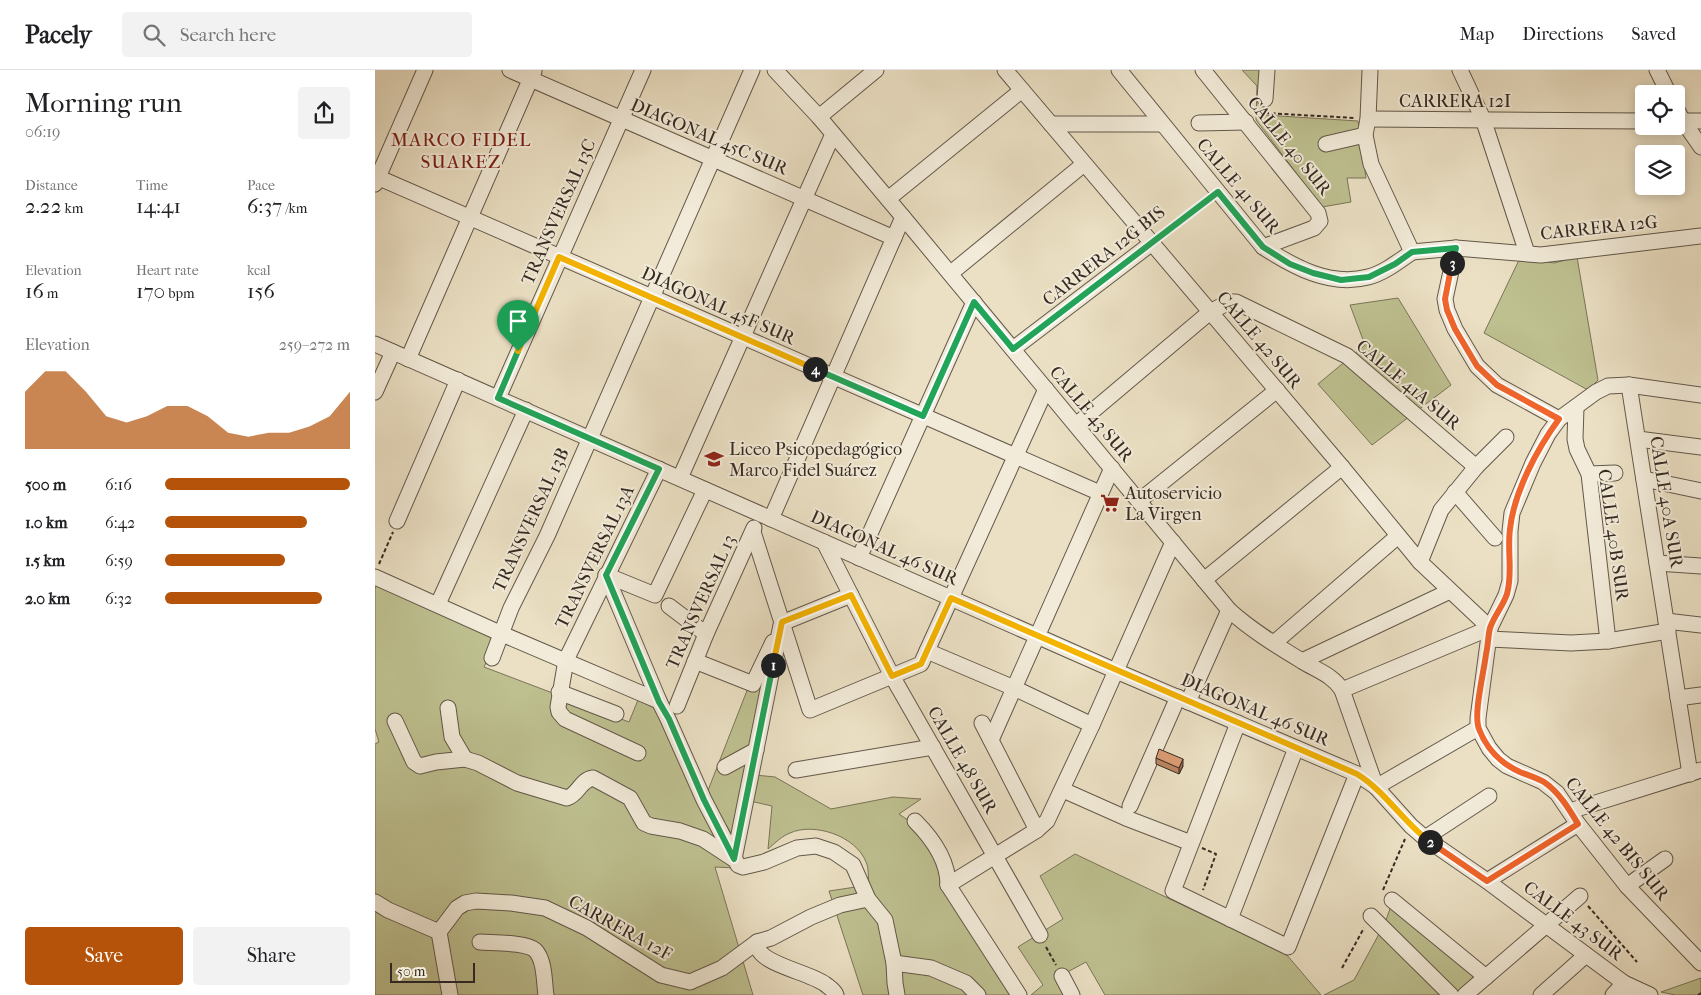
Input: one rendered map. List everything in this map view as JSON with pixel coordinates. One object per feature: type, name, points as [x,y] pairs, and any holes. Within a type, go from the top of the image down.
[{"type":"street","points":[[376,179],[425,70]]},
{"type":"street","name":"DIAGONAL 45C SUR","points":[[510,70],[532,74],[620,119],[893,238]]},
{"type":"street","name":"TRANSVERSAL 13C","points":[[498,398],[643,70]]},
{"type":"street","name":"TRANSVERSAL 13B","points":[[492,658],[511,608],[547,536],[752,70]]},
{"type":"street","name":"CALLE 43 SUR","points":[[775,70],[888,199],[1229,610],[1244,623],[1274,643],[1335,680],[1342,690],[1376,787],[1411,826],[1546,925],[1629,989],[1649,995]]},
{"type":"street","points":[[819,118],[876,70]]},
{"type":"street","name":"CALLE 42 SUR","points":[[1005,70],[1342,467],[1420,562],[1449,590],[1489,634]]},
{"type":"street","name":"CALLE 41 SUR","points":[[1119,70],[1263,247],[1290,264],[1313,273],[1341,280],[1369,277],[1395,264],[1412,252]]},
{"type":"street","name":"CALLE 40 SUR","points":[[1203,70],[1318,213],[1320,221],[1314,228],[1263,247]]},
{"type":"street","points":[[1265,106],[1267,70]]},
{"type":"street","points":[[1370,70],[1368,119],[1365,136],[1371,164],[1412,252]]},
{"type":"street","points":[[1460,70],[1483,119],[1527,253]]},
{"type":"street","points":[[1657,70],[1664,85]]},
{"type":"street","points":[[408,359],[532,74]]},
{"type":"street","points":[[888,199],[1022,90]]},
{"type":"street","points":[[1685,118],[1701,121]]},
{"type":"street","name":"CARRERA 12I","points":[[1368,119],[1635,121]]},
{"type":"street","points":[[1199,123],[1246,122]]},
{"type":"street","points":[[1051,124],[1162,124]]},
{"type":"street","points":[[1685,126],[1701,147]]},
{"type":"street","points":[[680,478],[833,134]]},
{"type":"street","points":[[1326,144],[1365,136]]},
{"type":"street","points":[[951,274],[1084,164]]},
{"type":"street","name":"DIAGONAL 45F SUR","points":[[376,179],[470,218],[1100,494]]},
{"type":"street","name":"TRANSVERSAL 13","points":[[677,706],[706,634],[753,532],[766,516],[833,377],[903,217]]},
{"type":"street","name":"CARRERA 12G","points":[[1412,252],[1456,248],[1541,255],[1701,236]]},
{"type":"street","name":"CARRERA 12G BIS","points":[[1013,349],[1152,243]]},
{"type":"street","points":[[1456,248],[1445,299],[1447,310],[1455,329],[1477,366],[1497,385],[1559,419]]},
{"type":"street","points":[[859,558],[974,302]]},
{"type":"street","name":"CALLE 41A SUR","points":[[1210,312],[1229,302],[1236,302],[1347,356],[1476,467]]},
{"type":"street","points":[[1076,425],[1210,312]]},
{"type":"street","name":"DIAGONAL 46 SUR","points":[[375,344],[1037,636],[1357,774],[1376,787]]},
{"type":"street","points":[[375,392],[393,352]]},
{"type":"street","points":[[397,522],[458,380]]},
{"type":"street","points":[[1376,787],[1479,728],[1478,710],[1489,634],[1507,595],[1509,581],[1509,531],[1513,513],[1519,493],[1540,446],[1559,419],[1596,392],[1608,386],[1629,385],[1701,395]]},
{"type":"street","name":"CALLE 40A SUR","points":[[1629,385],[1678,698],[1696,772]]},
{"type":"street","points":[[753,532],[810,710],[892,676],[924,657],[1046,389]]},
{"type":"street","points":[[1139,500],[1277,390]]},
{"type":"street","name":"CALLE 40B SUR","points":[[1576,407],[1575,429],[1577,449],[1589,474],[1608,641]]},
{"type":"street","points":[[438,604],[526,410]]},
{"type":"street","points":[[1420,562],[1441,510],[1476,467],[1506,437]]},
{"type":"street","points":[[1637,439],[1701,448]]},
{"type":"street","points":[[1205,580],[1342,467]]},
{"type":"street","points":[[991,740],[1112,468]]},
{"type":"street","name":"TRANSVERSAL 13A","points":[[559,692],[566,660],[659,469]]},
{"type":"street","points":[[1589,474],[1615,473]]},
{"type":"street","points":[[1644,478],[1701,491]]},
{"type":"street","points":[[606,575],[655,595],[705,490]]},
{"type":"street","points":[[1455,492],[1495,538]]},
{"type":"street","points":[[1274,643],[1399,536]]},
{"type":"street","name":"CALLE 48 SUR","points":[[824,542],[892,676],[1040,935]]},
{"type":"street","points":[[948,885],[1042,826],[1063,790],[1173,542]]},
{"type":"street","points":[[1657,563],[1701,566]]},
{"type":"street","points":[[377,571],[438,604],[502,634],[566,660],[659,702]]},
{"type":"street","points":[[606,575],[659,702],[669,719],[704,800],[738,865],[743,867],[764,862],[797,848],[815,846],[834,852],[853,865],[868,900],[885,920],[895,963],[897,995]]},
{"type":"street","points":[[1302,661],[1449,590]]},
{"type":"street","points":[[695,661],[753,684],[782,622],[851,595]]},
{"type":"street","points":[[669,606],[706,634]]},
{"type":"street","points":[[1130,806],[1229,610]]},
{"type":"street","points":[[734,859],[782,622]]},
{"type":"street","points":[[1342,690],[1489,634],[1563,642],[1608,641],[1667,626],[1701,625]]},
{"type":"street","points":[[924,657],[1014,688],[1092,725]]},
{"type":"street","points":[[616,714],[559,692],[559,712],[565,719],[638,753]]},
{"type":"street","points":[[1678,698],[1701,696]]},
{"type":"street","points":[[448,708],[452,737],[465,759]]},
{"type":"street","points":[[395,721],[414,762],[420,766],[465,759],[478,763],[517,783],[567,798],[574,795],[584,782],[593,778],[630,798],[644,823],[680,831],[703,839],[734,859]]},
{"type":"street","points":[[982,723],[1042,826]]},
{"type":"street","points":[[1238,723],[1173,892],[1289,947],[1357,774]]},
{"type":"street","name":"CALLE 42 BIS SUR","points":[[1479,728],[1489,748],[1498,759],[1507,766],[1547,785],[1557,793],[1627,886],[1701,963]]},
{"type":"street","points":[[796,770],[933,746]]},
{"type":"street","points":[[1230,919],[1296,748]]},
{"type":"street","points":[[725,767],[756,750]]},
{"type":"street","points":[[1487,881],[1574,817],[1696,772]]},
{"type":"street","points":[[1063,790],[1191,844]]},
{"type":"street","points":[[1425,838],[1489,796]]},
{"type":"street","points":[[915,821],[928,834],[938,850],[948,875],[948,885],[1019,995]]},
{"type":"street","points":[[1627,886],[1665,859]]},
{"type":"street","points":[[1387,896],[1487,977]]},
{"type":"street","points":[[1465,995],[1580,896]]},
{"type":"street","name":"CARRERA 12F","points":[[439,932],[457,908],[465,902],[511,903],[545,908],[587,928],[661,975],[690,982],[723,968],[757,942],[771,938],[811,917],[840,905],[868,900]]},
{"type":"street","points":[[375,902],[388,910],[439,932],[450,995]]},
{"type":"street","points":[[1371,916],[1451,995]]},
{"type":"street","points":[[481,942],[527,946],[536,950],[543,965],[546,995]]},
{"type":"street","points":[[757,942],[759,952],[766,957],[777,964],[819,980],[835,992],[836,995]]},
{"type":"street","points":[[1541,995],[1586,955]]},
{"type":"street","points":[[895,963],[931,968],[966,982],[978,995]]},
{"type":"street","points":[[1062,976],[1072,995]]},
{"type":"street","points":[[1613,995],[1629,989]]},
{"type":"path","points":[[1265,106],[1368,119]]},
{"type":"path","name":"CARRERA 12G BIS","points":[[1152,243],[1218,192]]},
{"type":"path","points":[[377,571],[397,522]]},
{"type":"path","points":[[1387,896],[1411,826]]},
{"type":"path","points":[[1198,904],[1216,854]]},
{"type":"path","points":[[1580,896],[1637,962]]},
{"type":"path","points":[[1342,968],[1371,916]]},
{"type":"path","points":[[1040,935],[1062,976]]},
{"type":"green space","points":[[1242,70],[1262,70],[1261,95],[1264,115],[1358,121],[1366,178],[1347,178],[1351,202],[1322,207],[1256,120],[1257,86]]},
{"type":"green space","points":[[1577,257],[1598,380],[1588,390],[1484,333],[1520,258],[1554,263]]},
{"type":"green space","points":[[1398,298],[1451,385],[1372,445],[1318,384],[1365,345],[1350,305]]},
{"type":"green space","points":[[377,584],[498,638],[484,667],[629,722],[638,700],[654,708],[735,868],[715,867],[753,995],[375,995],[375,744],[379,742],[375,729],[375,589]]},
{"type":"green space","points":[[773,651],[735,840],[707,793],[748,688]]},
{"type":"green space","points":[[755,775],[775,777],[831,809],[893,797],[921,799],[899,814],[921,829],[940,862],[940,885],[1016,995],[863,995],[829,891],[869,885],[866,862],[861,853],[844,838],[822,830],[800,830],[790,833],[768,849],[772,806],[750,801]]},
{"type":"green space","points":[[1075,854],[1286,954],[1321,995],[1105,995],[1086,962],[1058,977],[1067,995],[1031,995],[1043,985],[1018,947],[1063,919],[1040,876]]},
{"type":"green space","points":[[1392,903],[1480,970],[1455,995],[1324,995],[1354,980],[1385,923]]},
{"type":"green space","points":[[1701,978],[1701,995],[1675,995],[1661,992]]},
{"type":"building","points":[[1159,749],[1183,759],[1179,768],[1156,758]]},
{"type":"place","name":"Liceo Psicopedagógico Marco Fidel Suárez","points":[[714,459]]},
{"type":"place","name":"Autoservicio La Virgen","points":[[1110,503]]},
{"type":"district","name":"MARCO FIDEL SUAREZ","points":[[461,151]]},
{"type":"route","points":[[1218,192],[1263,247],[1290,264],[1313,273],[1341,280],[1369,277],[1395,264],[1412,252],[1456,248],[1445,299],[1447,310],[1455,329],[1477,366],[1497,385],[1559,419],[1540,446],[1519,493],[1513,513],[1509,531],[1509,581],[1507,595],[1490,628],[1478,710],[1479,728],[1489,748],[1498,759],[1507,766],[1543,782],[1551,788],[1557,793],[1578,824],[1487,881],[1425,838],[1411,826],[1376,787],[1357,774],[951,598],[921,664],[892,676],[851,595],[782,622],[734,859],[704,800],[669,719],[659,702],[606,575],[659,469],[498,398],[518,351],[559,257],[923,416],[974,302],[1013,349],[1218,192]]}]
